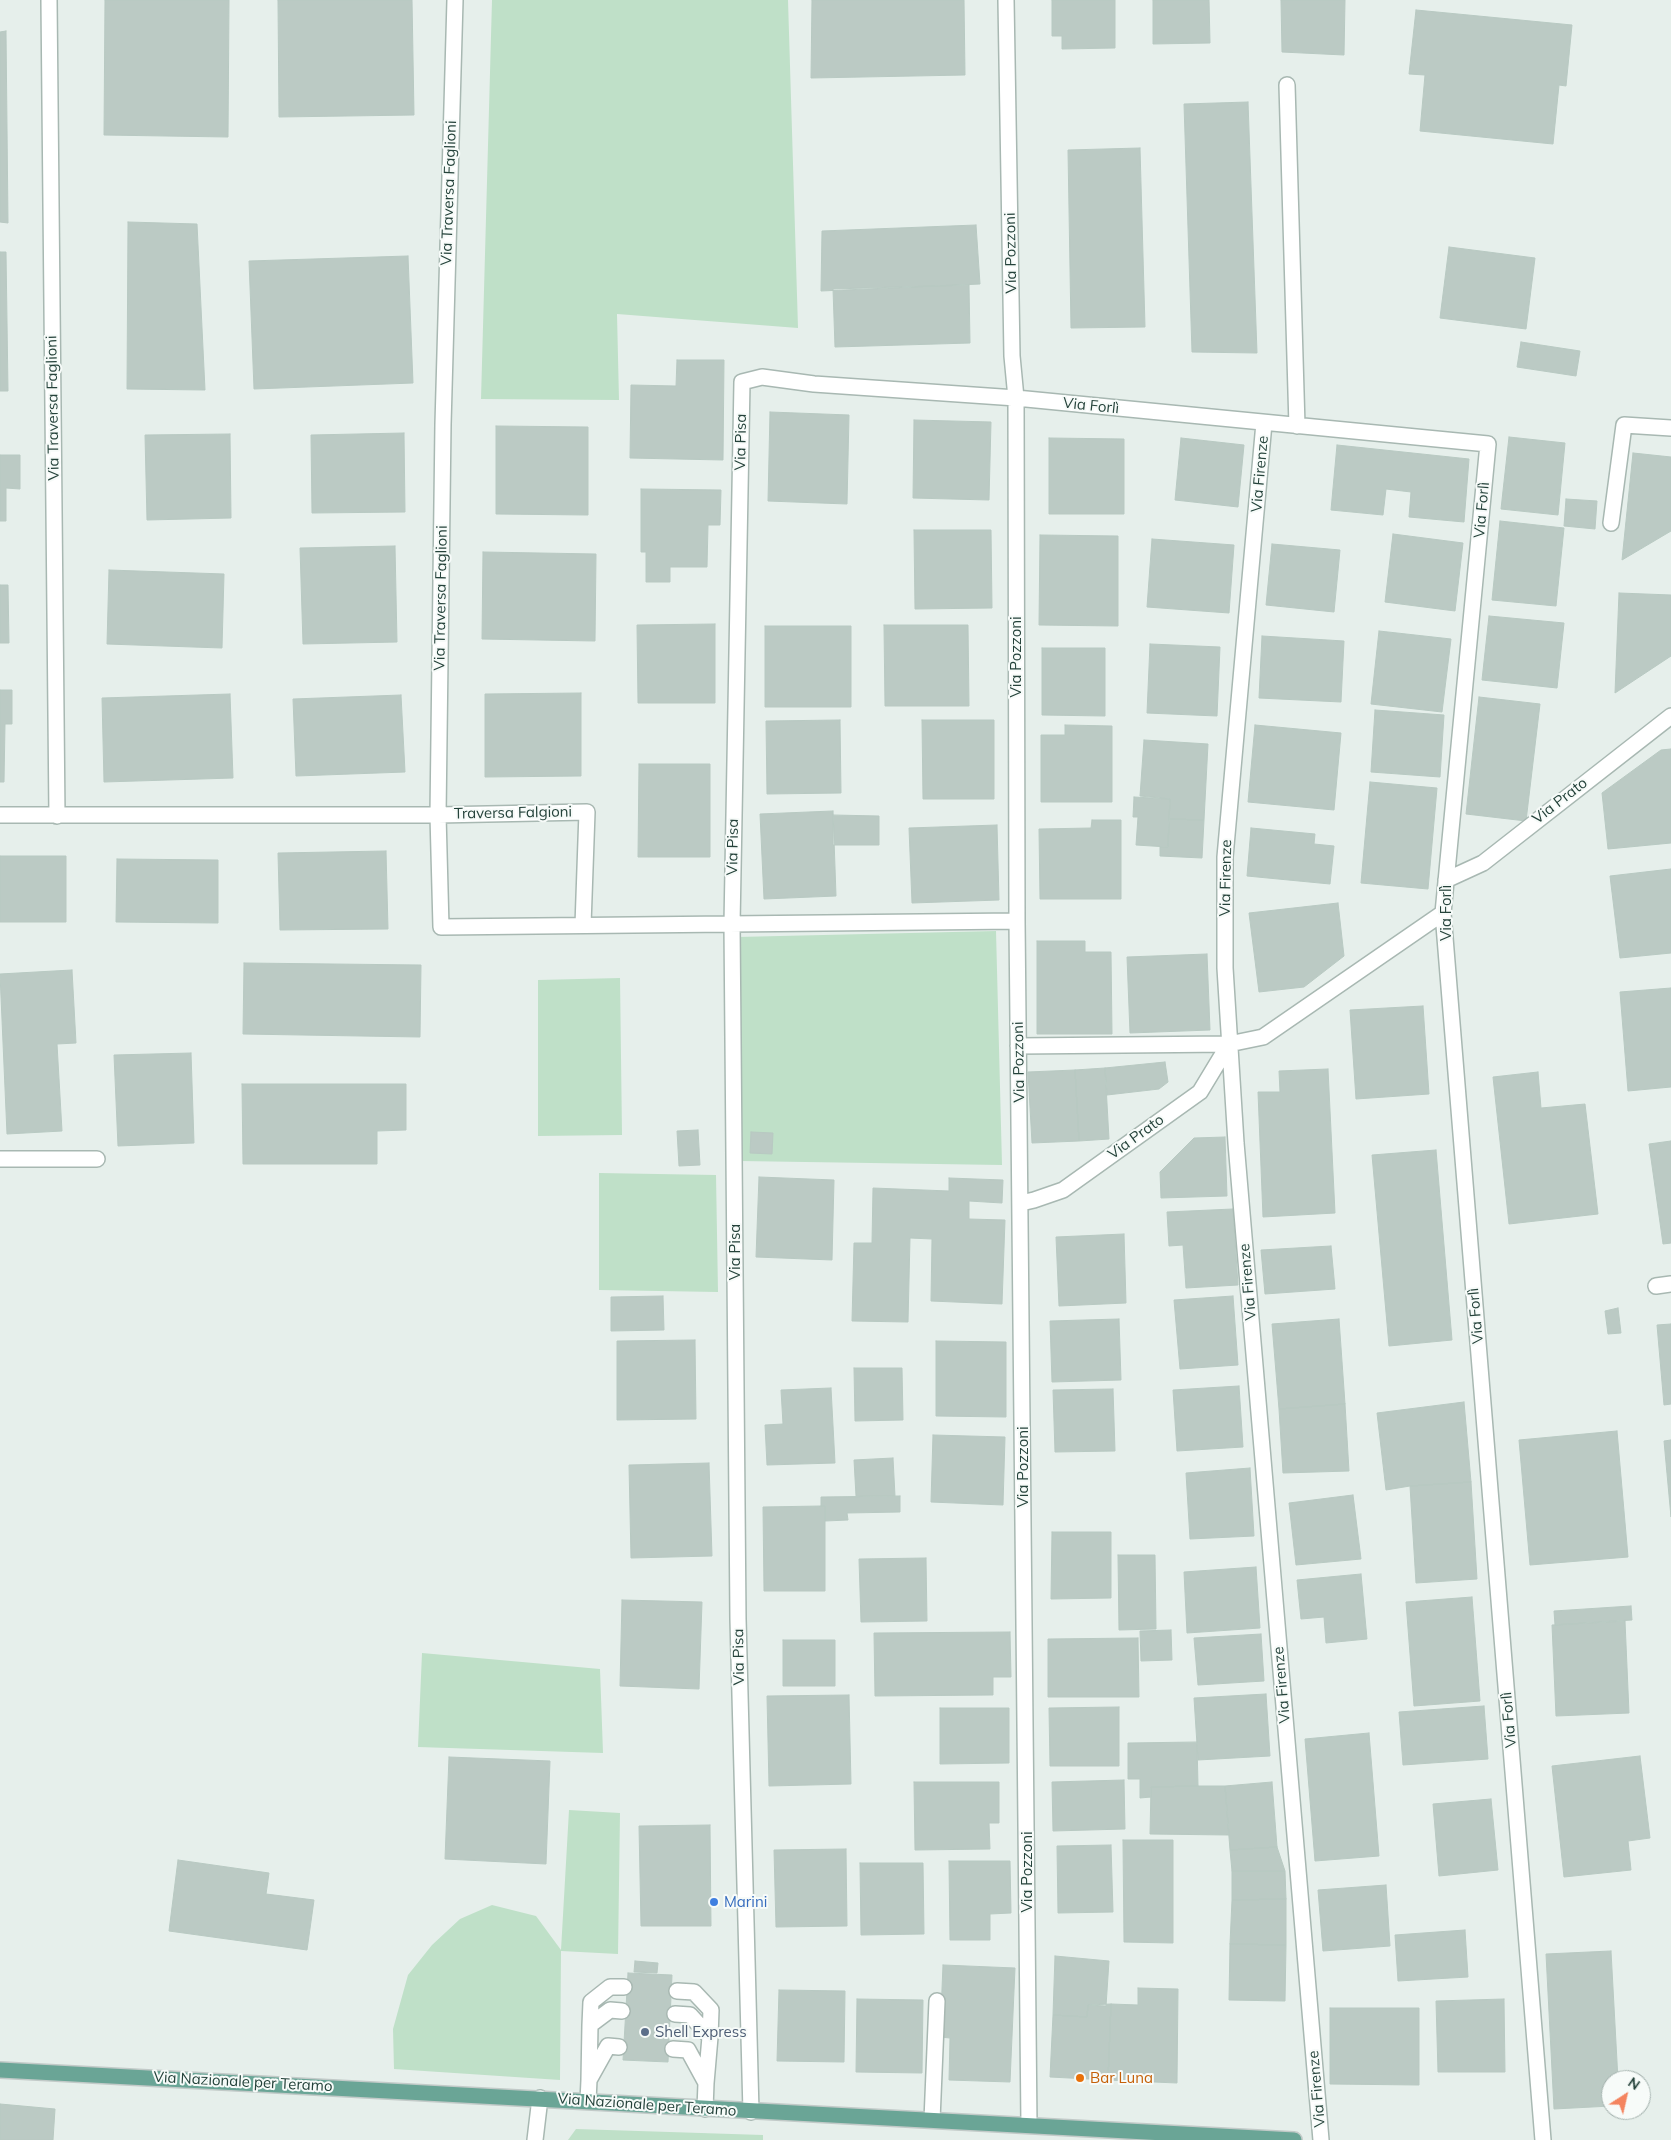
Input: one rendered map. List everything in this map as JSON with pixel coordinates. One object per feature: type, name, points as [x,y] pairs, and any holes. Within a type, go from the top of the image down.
[{"type":"main road","name":"Via Nazionale per Teramo","points":[[0,2070],[1294,2140]]},
{"type":"street","name":"Via Traversa Faglioni","points":[[48,0],[57,816]]},
{"type":"street","name":"Via Traversa Faglioni","points":[[438,815],[443,414],[455,0]]},
{"type":"street","name":"Via Pozzoni","points":[[1006,0],[1012,356],[1016,398],[1017,921],[1029,2125]]},
{"type":"street","points":[[1286,85],[1298,426]]},
{"type":"street","name":"Via Forlì","points":[[742,392],[742,382],[762,377],[814,384],[1016,398],[1488,444],[1443,913],[1543,2140]]},
{"type":"street","name":"Via Pisa","points":[[742,392],[732,924],[738,1619],[751,2112]]},
{"type":"street","name":"Via Firenze","points":[[1264,423],[1225,857],[1225,968],[1229,1044],[1321,2140]]},
{"type":"street","points":[[1611,523],[1624,425],[1671,428]]},
{"type":"street","name":"Via Prato","points":[[1446,880],[1483,863],[1671,716]]},
{"type":"street","name":"Traversa Falgioni","points":[[586,812],[583,925],[441,927],[438,815],[586,812]]},
{"type":"street","points":[[0,815],[438,815]]},
{"type":"street","points":[[1018,1046],[1229,1044],[1263,1037],[1443,913]]},
{"type":"street","points":[[583,925],[1017,921]]},
{"type":"street","name":"Via Prato","points":[[1021,1202],[1034,1200],[1063,1190],[1200,1092],[1229,1044]]},
{"type":"street","points":[[0,1159],[97,1159]]},
{"type":"street","points":[[1656,1286],[1671,1284]]},
{"type":"street","points":[[588,2101],[590,2002],[610,1987],[624,1988]]},
{"type":"street","points":[[677,1991],[694,1992],[711,2010],[705,2108]]},
{"type":"street","points":[[932,2120],[937,2001]]},
{"type":"street","points":[[590,2025],[610,2010],[622,2010]]},
{"type":"street","points":[[676,2014],[690,2015],[710,2036]]},
{"type":"street","points":[[589,2080],[608,2046],[619,2047]]},
{"type":"street","points":[[673,2049],[688,2050],[706,2082]]},
{"type":"street","points":[[535,2140],[540,2098]]},
{"type":"green space","points":[[492,0],[788,0],[798,328],[617,314],[619,400],[481,399]]},
{"type":"green space","points":[[996,931],[1002,1165],[740,1161],[737,937]]},
{"type":"green space","points":[[620,978],[622,1135],[538,1136],[538,980]]},
{"type":"green space","points":[[599,1173],[716,1175],[718,1292],[599,1290]]},
{"type":"green space","points":[[422,1653],[600,1669],[603,1753],[418,1747]]},
{"type":"green space","points":[[569,1810],[620,1813],[618,1954],[561,1951],[560,2080],[394,2069],[393,2029],[408,1975],[432,1945],[460,1919],[492,1905],[536,1916],[561,1950]]},
{"type":"green space","points":[[576,2129],[763,2135],[763,2140],[568,2140]]},
{"type":"building","points":[[105,0],[229,0],[228,137],[104,135]]},
{"type":"building","points":[[278,0],[412,0],[414,115],[279,117]]},
{"type":"building","points":[[812,0],[964,0],[965,75],[811,78]]},
{"type":"building","points":[[1052,0],[1115,0],[1115,48],[1062,49],[1062,36],[1052,36]]},
{"type":"building","points":[[1153,0],[1209,0],[1210,43],[1153,44]]},
{"type":"building","points":[[1281,0],[1345,0],[1344,55],[1282,52]]},
{"type":"building","points":[[1416,10],[1572,25],[1566,86],[1559,85],[1553,144],[1420,131],[1425,75],[1409,74]]},
{"type":"building","points":[[6,31],[8,223],[0,222],[0,32]]},
{"type":"building","points":[[1248,102],[1257,353],[1192,352],[1184,104]]},
{"type":"building","points":[[1140,148],[1145,327],[1071,328],[1068,150]]},
{"type":"building","points":[[128,222],[197,224],[205,390],[127,389]]},
{"type":"building","points":[[976,225],[980,284],[821,291],[822,231]]},
{"type":"building","points":[[1449,247],[1535,258],[1526,329],[1440,318]]},
{"type":"building","points":[[0,252],[6,252],[8,391],[0,391]]},
{"type":"building","points":[[408,256],[413,383],[254,389],[249,261]]},
{"type":"building","points":[[969,285],[970,343],[835,347],[833,289]]},
{"type":"building","points":[[1521,342],[1580,351],[1576,376],[1517,367]]},
{"type":"building","points":[[677,360],[724,360],[723,460],[630,458],[631,385],[676,386]]},
{"type":"building","points":[[770,412],[849,415],[847,504],[768,501]]},
{"type":"building","points":[[914,420],[991,422],[989,500],[913,498]]},
{"type":"building","points":[[496,426],[588,427],[588,515],[496,514]]},
{"type":"building","points":[[404,433],[405,512],[312,513],[311,435]]},
{"type":"building","points":[[230,434],[231,518],[147,520],[145,435]]},
{"type":"building","points":[[1509,437],[1565,443],[1558,515],[1501,509]]},
{"type":"building","points":[[1049,438],[1124,439],[1124,514],[1049,514]]},
{"type":"building","points":[[1181,438],[1244,445],[1238,507],[1175,500]]},
{"type":"building","points":[[1337,445],[1469,459],[1464,522],[1409,517],[1411,492],[1386,489],[1383,515],[1331,510]]},
{"type":"building","points":[[1633,453],[1671,457],[1671,531],[1622,560]]},
{"type":"building","points":[[0,455],[20,455],[20,489],[6,488],[6,521],[0,521]]},
{"type":"building","points":[[641,489],[721,490],[720,525],[708,525],[707,567],[670,567],[670,582],[646,582],[646,552],[641,552]]},
{"type":"building","points":[[1566,499],[1597,501],[1595,529],[1564,526]]},
{"type":"building","points":[[1500,521],[1564,528],[1556,606],[1492,600]]},
{"type":"building","points":[[914,530],[991,530],[992,608],[915,609]]},
{"type":"building","points":[[1393,534],[1463,543],[1455,611],[1385,602]]},
{"type":"building","points":[[1040,535],[1118,536],[1118,626],[1039,625]]},
{"type":"building","points":[[1152,539],[1234,545],[1229,613],[1147,607]]},
{"type":"building","points":[[1272,544],[1340,550],[1334,612],[1266,605]]},
{"type":"building","points":[[395,546],[397,642],[303,644],[300,548]]},
{"type":"building","points":[[483,552],[596,554],[595,641],[482,639]]},
{"type":"building","points":[[109,570],[224,574],[222,648],[107,644]]},
{"type":"building","points":[[0,585],[8,585],[9,643],[0,643]]},
{"type":"building","points":[[1619,593],[1671,595],[1671,656],[1615,693]]},
{"type":"building","points":[[1489,616],[1564,623],[1557,688],[1482,680]]},
{"type":"building","points":[[715,624],[715,703],[638,703],[637,625]]},
{"type":"building","points":[[884,625],[968,625],[969,706],[885,706]]},
{"type":"building","points":[[765,626],[851,626],[851,707],[765,707]]},
{"type":"building","points":[[1379,631],[1451,639],[1442,712],[1371,704]]},
{"type":"building","points":[[1262,636],[1344,641],[1341,702],[1259,698]]},
{"type":"building","points":[[1150,644],[1220,647],[1217,716],[1147,713]]},
{"type":"building","points":[[1042,648],[1105,648],[1105,716],[1042,715]]},
{"type":"building","points":[[0,690],[12,690],[12,724],[5,724],[4,782],[0,782]]},
{"type":"building","points":[[581,693],[581,776],[485,777],[485,694]]},
{"type":"building","points":[[230,694],[233,778],[104,782],[102,698]]},
{"type":"building","points":[[401,695],[405,772],[296,776],[293,699]]},
{"type":"building","points":[[1479,697],[1540,704],[1526,821],[1466,814]]},
{"type":"building","points":[[1375,710],[1444,715],[1440,777],[1371,772]]},
{"type":"building","points":[[840,720],[841,793],[767,794],[766,721]]},
{"type":"building","points":[[922,720],[994,720],[994,799],[923,799]]},
{"type":"building","points":[[1065,725],[1112,726],[1112,802],[1041,802],[1041,735],[1065,735]]},
{"type":"building","points":[[1255,725],[1341,733],[1334,810],[1248,802]]},
{"type":"building","points":[[1144,740],[1208,744],[1204,820],[1169,819],[1170,799],[1140,796]]},
{"type":"building","points":[[1671,749],[1671,843],[1608,849],[1602,793],[1661,750]]},
{"type":"building","points":[[639,764],[710,764],[710,857],[638,857]]},
{"type":"building","points":[[1370,782],[1437,788],[1428,889],[1361,883]]},
{"type":"building","points":[[1134,797],[1170,799],[1168,847],[1136,845],[1138,817],[1133,817]]},
{"type":"building","points":[[833,811],[836,896],[764,899],[760,814]]},
{"type":"building","points":[[833,815],[879,816],[879,845],[833,845]]},
{"type":"building","points":[[1169,819],[1204,820],[1202,858],[1160,856],[1160,847],[1168,847]]},
{"type":"building","points":[[1092,820],[1121,820],[1121,899],[1040,899],[1039,829],[1091,828]]},
{"type":"building","points":[[997,825],[999,900],[912,903],[909,828]]},
{"type":"building","points":[[1251,828],[1315,834],[1314,844],[1334,846],[1330,884],[1247,876]]},
{"type":"building","points":[[386,851],[388,929],[280,930],[278,853]]},
{"type":"building","points":[[0,856],[66,856],[66,922],[0,922]]},
{"type":"building","points":[[117,859],[218,860],[218,923],[116,922]]},
{"type":"building","points":[[1671,869],[1671,953],[1620,958],[1610,876]]},
{"type":"building","points":[[1338,903],[1344,956],[1304,987],[1259,992],[1249,913]]},
{"type":"building","points":[[1037,941],[1085,941],[1085,952],[1111,952],[1112,1034],[1037,1034]]},
{"type":"building","points":[[1207,954],[1210,1030],[1130,1033],[1127,957]]},
{"type":"building","points":[[244,963],[421,965],[420,1037],[243,1034]]},
{"type":"building","points":[[72,970],[76,1043],[57,1044],[62,1131],[7,1134],[0,974]]},
{"type":"building","points":[[1671,988],[1671,1087],[1628,1091],[1620,992]]},
{"type":"building","points":[[1423,1006],[1429,1094],[1356,1099],[1350,1010]]},
{"type":"building","points":[[191,1053],[194,1143],[118,1146],[114,1055]]},
{"type":"building","points":[[1165,1062],[1168,1082],[1159,1089],[1107,1095],[1105,1068]]},
{"type":"building","points":[[1105,1068],[1109,1139],[1079,1141],[1075,1070]]},
{"type":"building","points":[[1328,1069],[1335,1213],[1263,1217],[1258,1092],[1280,1092],[1279,1071]]},
{"type":"building","points":[[1075,1070],[1079,1141],[1032,1143],[1028,1072]]},
{"type":"building","points":[[1538,1072],[1541,1108],[1585,1104],[1598,1214],[1509,1224],[1493,1077]]},
{"type":"building","points":[[242,1084],[406,1084],[406,1130],[377,1131],[377,1164],[243,1164]]},
{"type":"building","points":[[698,1130],[700,1165],[679,1166],[677,1131]]},
{"type":"building","points":[[751,1132],[773,1133],[772,1154],[750,1153]]},
{"type":"building","points":[[1225,1137],[1227,1196],[1161,1198],[1160,1172],[1194,1138]]},
{"type":"building","points":[[1671,1141],[1671,1243],[1663,1244],[1649,1144]]},
{"type":"building","points":[[1436,1150],[1452,1340],[1389,1346],[1372,1155]]},
{"type":"building","points":[[759,1177],[834,1180],[832,1260],[756,1257]]},
{"type":"building","points":[[949,1178],[1003,1180],[1002,1203],[969,1201],[969,1219],[1005,1220],[1002,1304],[931,1301],[932,1239],[910,1238],[908,1322],[852,1321],[854,1243],[872,1243],[873,1188],[949,1191]]},
{"type":"building","points":[[1233,1209],[1238,1285],[1186,1288],[1183,1245],[1169,1246],[1167,1212]]},
{"type":"building","points":[[1124,1234],[1126,1303],[1059,1306],[1056,1237]]},
{"type":"building","points":[[1331,1246],[1335,1289],[1265,1294],[1261,1250]]},
{"type":"building","points":[[663,1296],[664,1330],[611,1331],[611,1297]]},
{"type":"building","points":[[1233,1296],[1238,1365],[1180,1369],[1174,1300]]},
{"type":"building","points":[[1618,1308],[1621,1333],[1608,1334],[1605,1311]]},
{"type":"building","points":[[1119,1319],[1121,1380],[1052,1382],[1050,1321]]},
{"type":"building","points":[[1339,1319],[1345,1404],[1279,1409],[1272,1324]]},
{"type":"building","points":[[1671,1324],[1671,1404],[1664,1405],[1657,1325]]},
{"type":"building","points":[[695,1340],[696,1419],[617,1420],[617,1341]]},
{"type":"building","points":[[936,1341],[1006,1342],[1006,1417],[936,1416]]},
{"type":"building","points":[[854,1368],[902,1368],[903,1420],[855,1421]]},
{"type":"building","points":[[1239,1386],[1243,1447],[1177,1451],[1173,1390]]},
{"type":"building","points":[[831,1388],[835,1463],[767,1465],[765,1425],[783,1424],[781,1390]]},
{"type":"building","points":[[1113,1389],[1115,1451],[1055,1452],[1053,1390]]},
{"type":"building","points":[[1464,1402],[1471,1482],[1410,1486],[1386,1490],[1377,1413]]},
{"type":"building","points":[[1345,1404],[1349,1471],[1283,1473],[1279,1409]]},
{"type":"building","points":[[1617,1431],[1628,1557],[1530,1565],[1519,1440]]},
{"type":"building","points":[[933,1435],[1005,1437],[1003,1505],[931,1502]]},
{"type":"building","points":[[1671,1440],[1671,1517],[1664,1441]]},
{"type":"building","points":[[893,1458],[895,1496],[856,1496],[854,1460]]},
{"type":"building","points":[[709,1463],[712,1556],[631,1558],[629,1465]]},
{"type":"building","points":[[1250,1468],[1254,1536],[1190,1539],[1186,1473]]},
{"type":"building","points":[[1471,1482],[1477,1579],[1416,1583],[1410,1486]]},
{"type":"building","points":[[1353,1495],[1361,1559],[1296,1565],[1289,1503]]},
{"type":"building","points":[[900,1496],[900,1512],[847,1513],[848,1520],[825,1521],[825,1506],[821,1506],[821,1497]]},
{"type":"building","points":[[825,1506],[825,1591],[764,1591],[763,1507]]},
{"type":"building","points":[[1052,1532],[1111,1532],[1111,1598],[1051,1599]]},
{"type":"building","points":[[1118,1555],[1155,1555],[1156,1629],[1119,1630]]},
{"type":"building","points":[[926,1558],[927,1621],[861,1622],[859,1559]]},
{"type":"building","points":[[1256,1567],[1260,1628],[1187,1633],[1184,1572]]},
{"type":"building","points":[[1361,1574],[1367,1639],[1326,1643],[1324,1617],[1301,1619],[1297,1580]]},
{"type":"building","points":[[1472,1597],[1480,1701],[1414,1706],[1406,1602]]},
{"type":"building","points":[[622,1600],[702,1602],[699,1689],[620,1686]]},
{"type":"building","points":[[1631,1606],[1632,1620],[1555,1625],[1554,1611]]},
{"type":"building","points":[[1625,1621],[1629,1713],[1556,1716],[1552,1625]]},
{"type":"building","points":[[1171,1630],[1172,1660],[1141,1661],[1140,1631]]},
{"type":"building","points":[[1010,1632],[1011,1677],[993,1677],[993,1695],[875,1696],[874,1633]]},
{"type":"building","points":[[1261,1634],[1264,1681],[1198,1685],[1194,1638]]},
{"type":"building","points":[[1138,1638],[1139,1697],[1048,1697],[1048,1639]]},
{"type":"building","points":[[783,1640],[835,1640],[835,1686],[783,1686]]},
{"type":"building","points":[[1266,1694],[1270,1756],[1198,1760],[1194,1698]]},
{"type":"building","points":[[849,1695],[851,1784],[769,1786],[767,1696]]},
{"type":"building","points":[[1484,1706],[1488,1759],[1403,1765],[1399,1712]]},
{"type":"building","points":[[1119,1707],[1119,1766],[1050,1766],[1049,1708]]},
{"type":"building","points":[[940,1708],[1009,1708],[1009,1763],[940,1764]]},
{"type":"building","points":[[1369,1733],[1379,1856],[1315,1861],[1305,1739]]},
{"type":"building","points":[[1197,1742],[1198,1786],[1151,1787],[1151,1797],[1140,1798],[1140,1779],[1128,1779],[1128,1743]]},
{"type":"building","points":[[1640,1756],[1650,1838],[1628,1841],[1631,1870],[1564,1877],[1552,1766]]},
{"type":"building","points":[[449,1757],[550,1761],[546,1864],[445,1859]]},
{"type":"building","points":[[1124,1780],[1125,1829],[1053,1831],[1052,1782]]},
{"type":"building","points":[[914,1782],[999,1782],[999,1823],[989,1823],[990,1849],[915,1850]]},
{"type":"building","points":[[1272,1782],[1277,1847],[1230,1850],[1225,1786]]},
{"type":"building","points":[[1225,1786],[1229,1835],[1150,1834],[1151,1787]]},
{"type":"building","points":[[1491,1799],[1498,1870],[1439,1876],[1433,1804]]},
{"type":"building","points":[[710,1825],[711,1926],[641,1926],[639,1826]]},
{"type":"building","points":[[1123,1840],[1173,1840],[1173,1943],[1124,1942]]},
{"type":"building","points":[[1111,1845],[1113,1912],[1058,1913],[1057,1846]]},
{"type":"building","points":[[1277,1847],[1285,1871],[1232,1871],[1230,1850]]},
{"type":"building","points":[[846,1849],[847,1926],[776,1927],[774,1850]]},
{"type":"building","points":[[178,1860],[269,1873],[266,1894],[314,1900],[307,1950],[169,1931]]},
{"type":"building","points":[[949,1861],[1010,1861],[1011,1913],[990,1914],[990,1940],[950,1940]]},
{"type":"building","points":[[860,1863],[923,1863],[924,1934],[861,1935]]},
{"type":"building","points":[[1232,1871],[1285,1871],[1286,1899],[1232,1900]]},
{"type":"building","points":[[1386,1885],[1390,1946],[1323,1951],[1318,1890]]},
{"type":"building","points":[[1286,1899],[1286,1945],[1230,1944],[1232,1900]]},
{"type":"building","points":[[1465,1930],[1468,1977],[1398,1981],[1395,1935]]},
{"type":"building","points":[[1230,1944],[1286,1945],[1285,2001],[1229,2000]]},
{"type":"building","points":[[1611,1951],[1617,2070],[1601,2070],[1601,2107],[1554,2109],[1546,1954]]},
{"type":"building","points":[[1055,1956],[1109,1961],[1106,2006],[1088,2005],[1087,2017],[1053,2015]]},
{"type":"building","points":[[635,1961],[658,1963],[657,1973],[634,1972]]},
{"type":"building","points":[[943,1965],[1015,1968],[1010,2082],[949,2080],[950,2038],[940,2037]]},
{"type":"building","points":[[628,1973],[672,1975],[668,2062],[623,2060]]},
{"type":"building","points":[[1138,1988],[1178,1989],[1177,2083],[1108,2080],[1111,2004],[1138,2005]]},
{"type":"building","points":[[779,1990],[845,1991],[844,2062],[777,2061]]},
{"type":"building","points":[[857,1999],[923,2000],[922,2073],[856,2072]]},
{"type":"building","points":[[1504,1999],[1505,2072],[1438,2072],[1436,2001]]},
{"type":"building","points":[[1111,2004],[1108,2080],[1050,2077],[1053,2015],[1087,2017],[1088,2005]]},
{"type":"building","points":[[1330,2008],[1419,2008],[1419,2085],[1330,2084]]},
{"type":"building","points":[[0,2104],[55,2109],[53,2140],[0,2140]]},
{"type":"place","name":"Marini","points":[[714,1902]]},
{"type":"place","name":"Shell Express","points":[[645,2032]]},
{"type":"place","name":"Bar Luna","points":[[1080,2078]]}]
